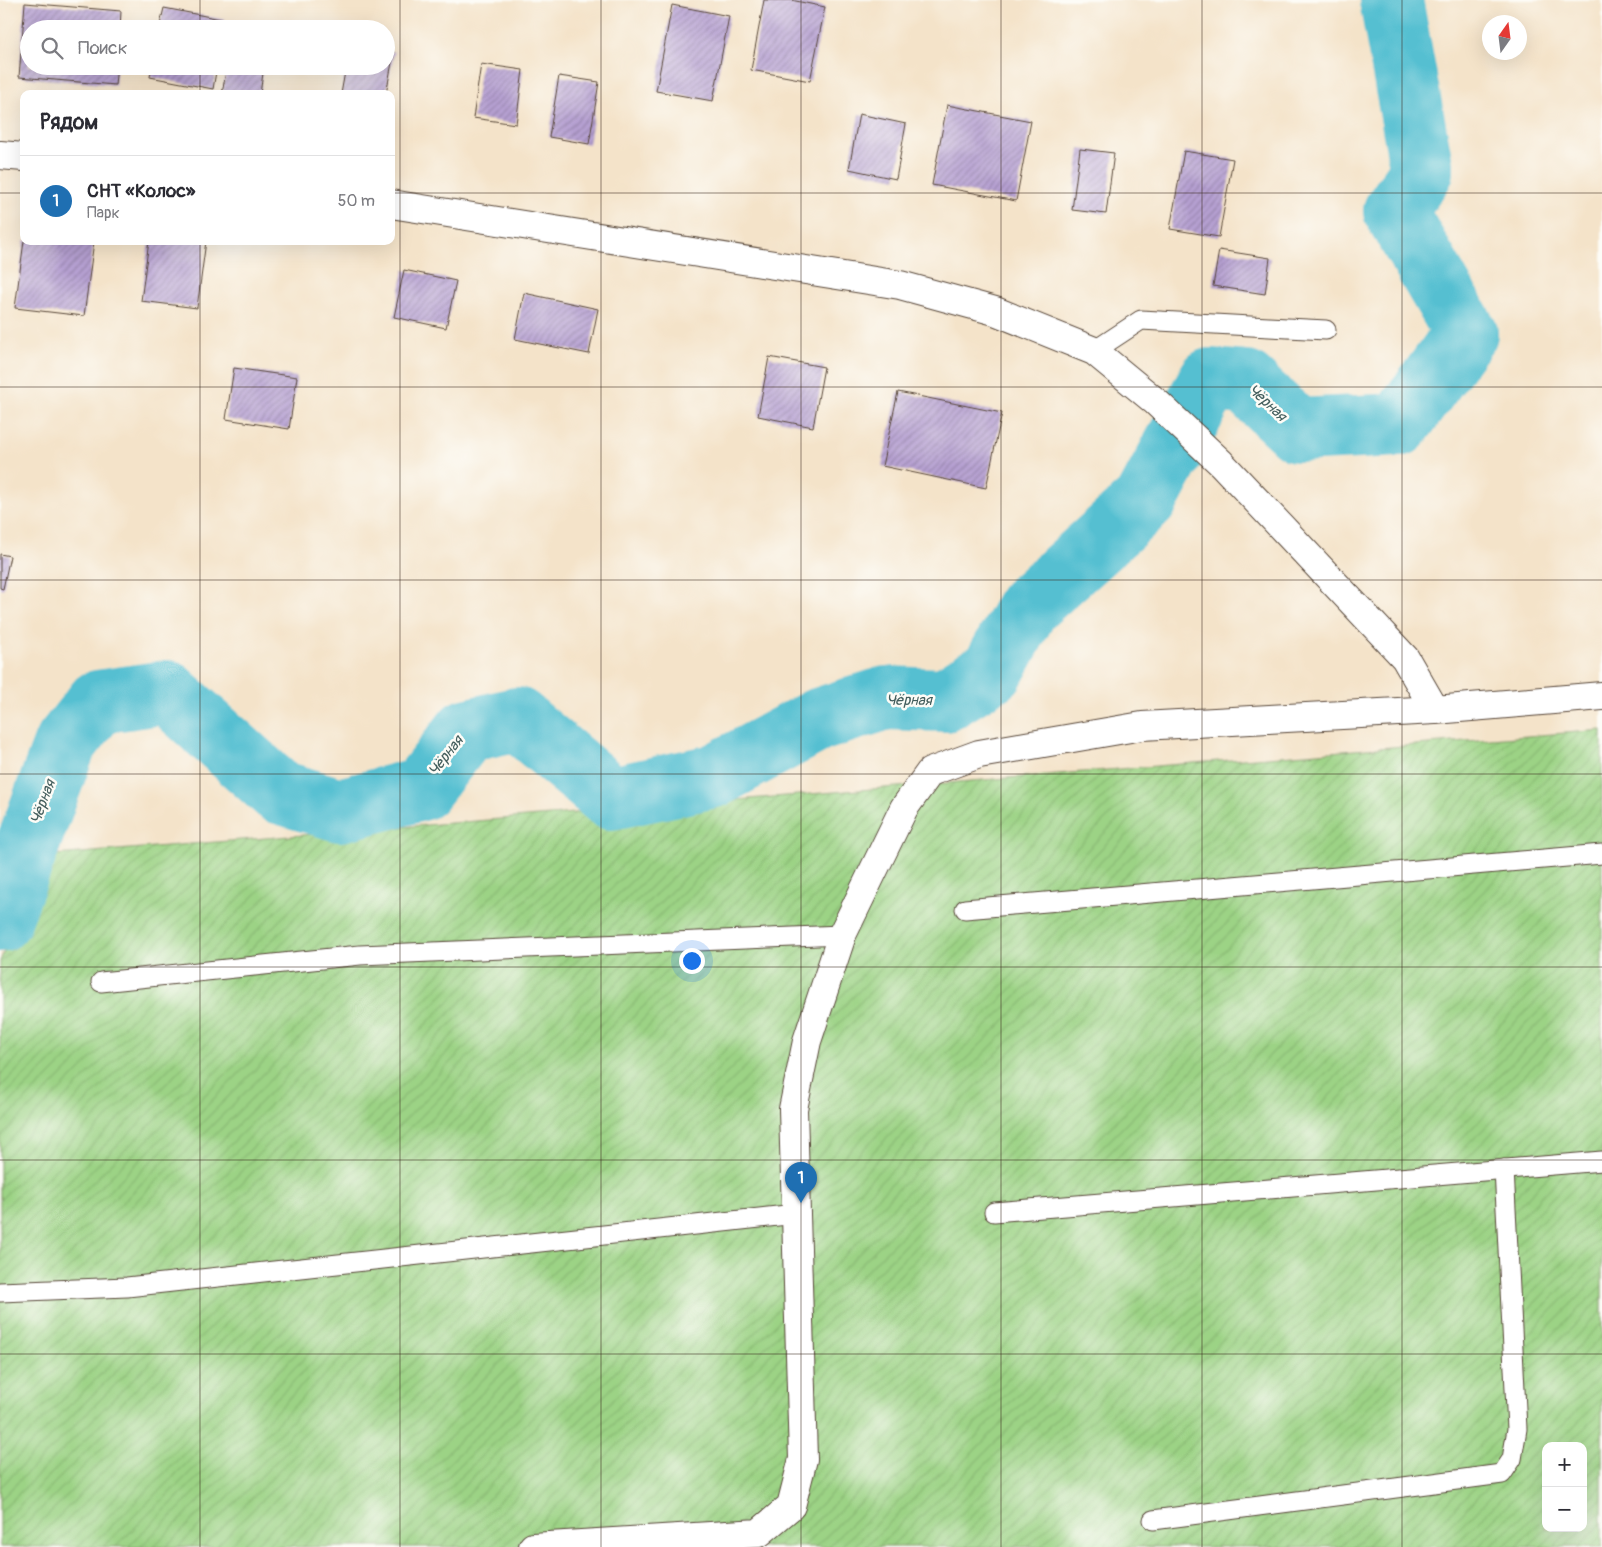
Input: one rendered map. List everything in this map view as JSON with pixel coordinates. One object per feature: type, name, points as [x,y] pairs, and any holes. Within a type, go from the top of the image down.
[{"type":"street","points":[[0,155],[20,157]]},
{"type":"street","points":[[395,205],[900,285],[995,312],[1094,351],[1156,402],[1221,463],[1405,658],[1435,710]]},
{"type":"street","points":[[533,1547],[759,1532],[791,1506],[803,1459],[793,1109],[807,1041],[842,935],[904,808],[930,772],[979,754],[1142,726],[1435,710],[1602,696]]},
{"type":"lane","points":[[1094,351],[1141,320],[1326,330]]},
{"type":"lane","points":[[965,909],[1602,854]]},
{"type":"lane","points":[[101,982],[360,955],[842,935]]},
{"type":"lane","points":[[994,1212],[1602,1161]]},
{"type":"lane","points":[[1153,1520],[1502,1474],[1512,1459],[1517,1429],[1504,1169]]},
{"type":"lane","points":[[0,1292],[127,1287],[796,1214]]},
{"type":"green space","points":[[1602,730],[1602,1547],[0,1547],[0,961],[13,930],[55,855]]},
{"type":"building","points":[[764,0],[791,0],[825,7],[810,81],[751,70]]},
{"type":"building","points":[[25,3],[121,11],[120,20],[24,20]]},
{"type":"building","points":[[672,5],[729,16],[713,101],[656,91]]},
{"type":"building","points":[[164,8],[226,20],[161,20]]},
{"type":"building","points":[[481,64],[523,70],[516,124],[473,118]]},
{"type":"building","points":[[20,65],[20,75],[116,75],[115,85],[19,77]]},
{"type":"building","points":[[150,75],[215,75],[213,89],[150,77]]},
{"type":"building","points":[[225,75],[263,75],[261,90],[223,90]]},
{"type":"building","points":[[344,75],[390,75],[387,90],[342,90]]},
{"type":"building","points":[[559,76],[599,82],[589,144],[549,137]]},
{"type":"building","points":[[947,105],[1031,121],[1016,201],[932,185]]},
{"type":"building","points":[[859,114],[906,124],[896,179],[849,169]]},
{"type":"building","points":[[1080,149],[1114,153],[1106,214],[1072,210]]},
{"type":"building","points":[[1184,151],[1233,159],[1219,237],[1170,229]]},
{"type":"building","points":[[23,245],[93,245],[84,316],[15,308]]},
{"type":"building","points":[[148,245],[205,245],[197,308],[141,301]]},
{"type":"building","points":[[1219,250],[1270,258],[1265,294],[1213,286]]},
{"type":"building","points":[[404,270],[456,281],[446,328],[394,317]]},
{"type":"building","points":[[524,293],[598,309],[589,354],[515,339]]},
{"type":"building","points":[[769,357],[824,367],[813,427],[758,416]]},
{"type":"building","points":[[234,368],[297,377],[289,429],[226,419]]},
{"type":"building","points":[[898,392],[1002,413],[986,488],[882,466]]},
{"type":"building","points":[[0,554],[10,556],[3,589],[0,588]]},
{"type":"waterway","name":"Чёрная","points":[[0,920],[65,744],[98,702],[167,692],[279,792],[340,810],[421,789],[466,731],[517,719],[611,798],[714,776],[818,720],[886,698],[945,700],[993,670],[1028,606],[1146,500],[1210,380],[1246,383],[1297,430],[1399,425],[1466,333],[1395,211],[1422,171],[1391,0]]},
{"type":"place","name":"СНТ «Колос»","points":[[801,1203]]}]
